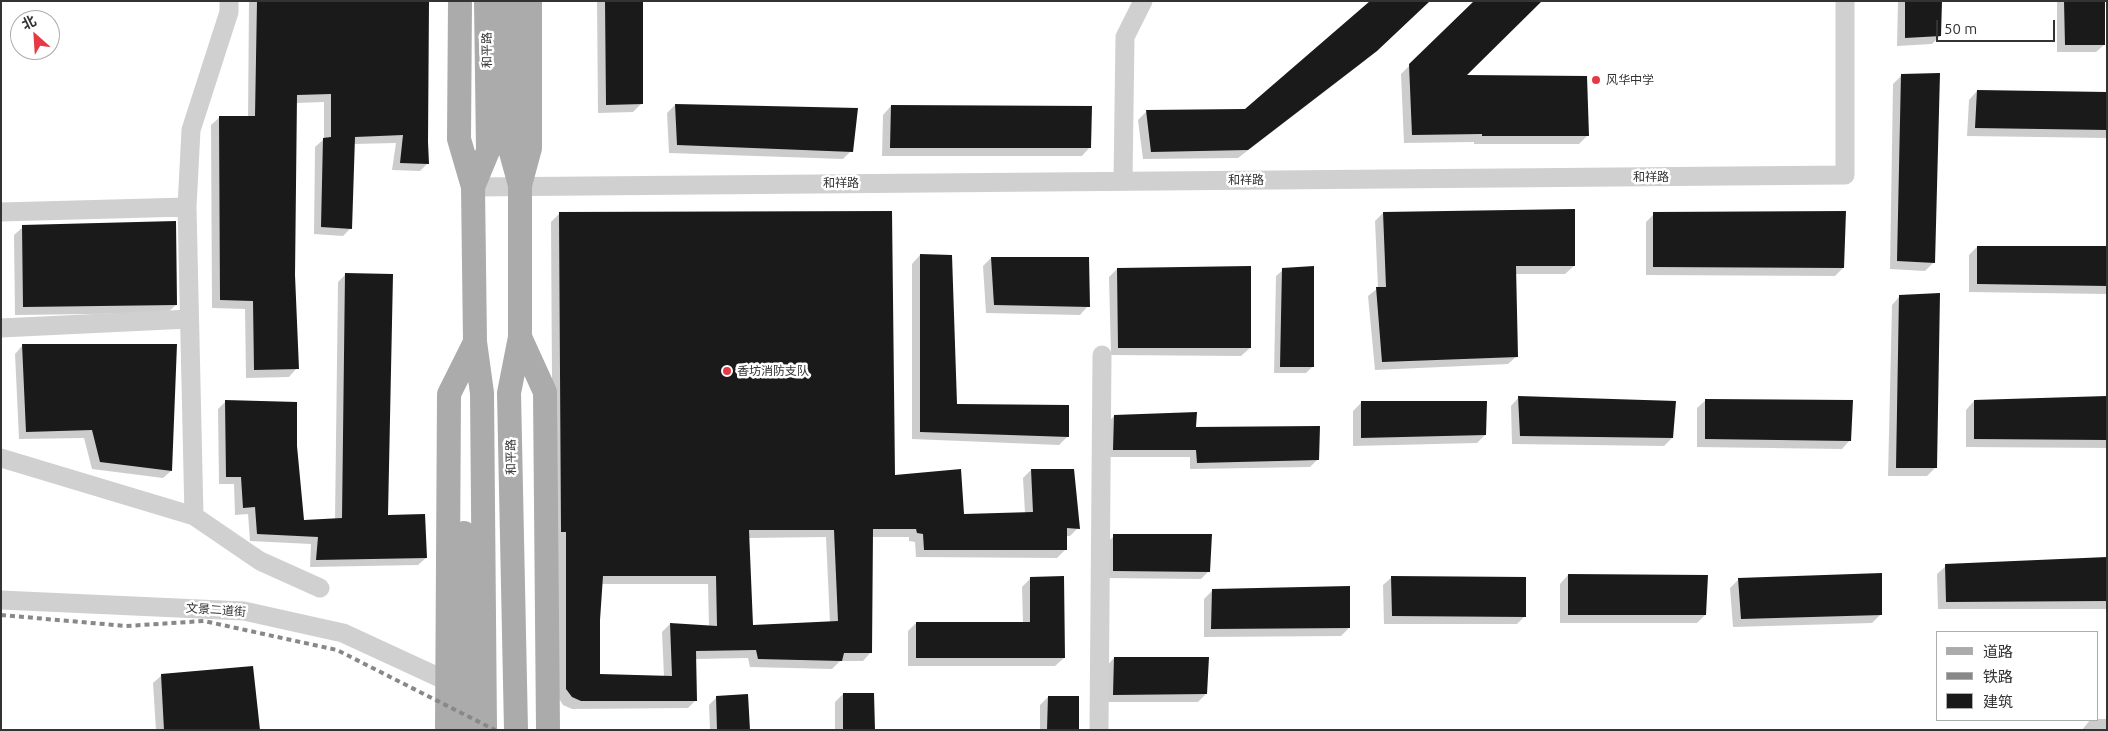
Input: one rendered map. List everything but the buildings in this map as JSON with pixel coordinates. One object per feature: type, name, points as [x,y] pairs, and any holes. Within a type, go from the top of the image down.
[{"type":"main road","name":"和平路","points":[[460,1],[459,139],[473,187],[475,342],[482,393],[485,730]]},
{"type":"main road","name":"和平路","points":[[473,187],[488,151],[486,1]]},
{"type":"main road","name":"和平路","points":[[510,1],[510,150],[520,185]]},
{"type":"main road","name":"和平路","points":[[516,730],[509,393],[520,337],[520,185],[530,148],[530,1]]},
{"type":"main road","points":[[520,337],[524,391],[530,730]]},
{"type":"main road","points":[[520,337],[545,392],[548,730]]},
{"type":"main road","points":[[447,730],[449,394],[475,342]]},
{"type":"main road","points":[[466,730],[463,394],[475,342]]},
{"type":"street","points":[[194,516],[187,207],[191,130],[228,12],[229,1]]},
{"type":"street","points":[[1123,181],[1126,37],[1144,1]]},
{"type":"street","name":"和祥路","points":[[473,187],[520,185],[1845,175],[1845,1]]},
{"type":"street","points":[[1,212],[187,207]]},
{"type":"street","points":[[1,328],[189,319]]},
{"type":"street","points":[[1099,730],[1102,354]]},
{"type":"street","points":[[1,458],[194,516],[260,561],[320,588]]},
{"type":"street","name":"文景二道街","points":[[1,600],[244,611],[343,633],[447,681]]},
{"type":"railway","points":[[1,615],[126,626],[204,621],[337,650],[495,730]]},
{"type":"place","name":"风华中学","points":[[1596,80]]},
{"type":"place","name":"香坊消防支队","points":[[727,371]]}]
